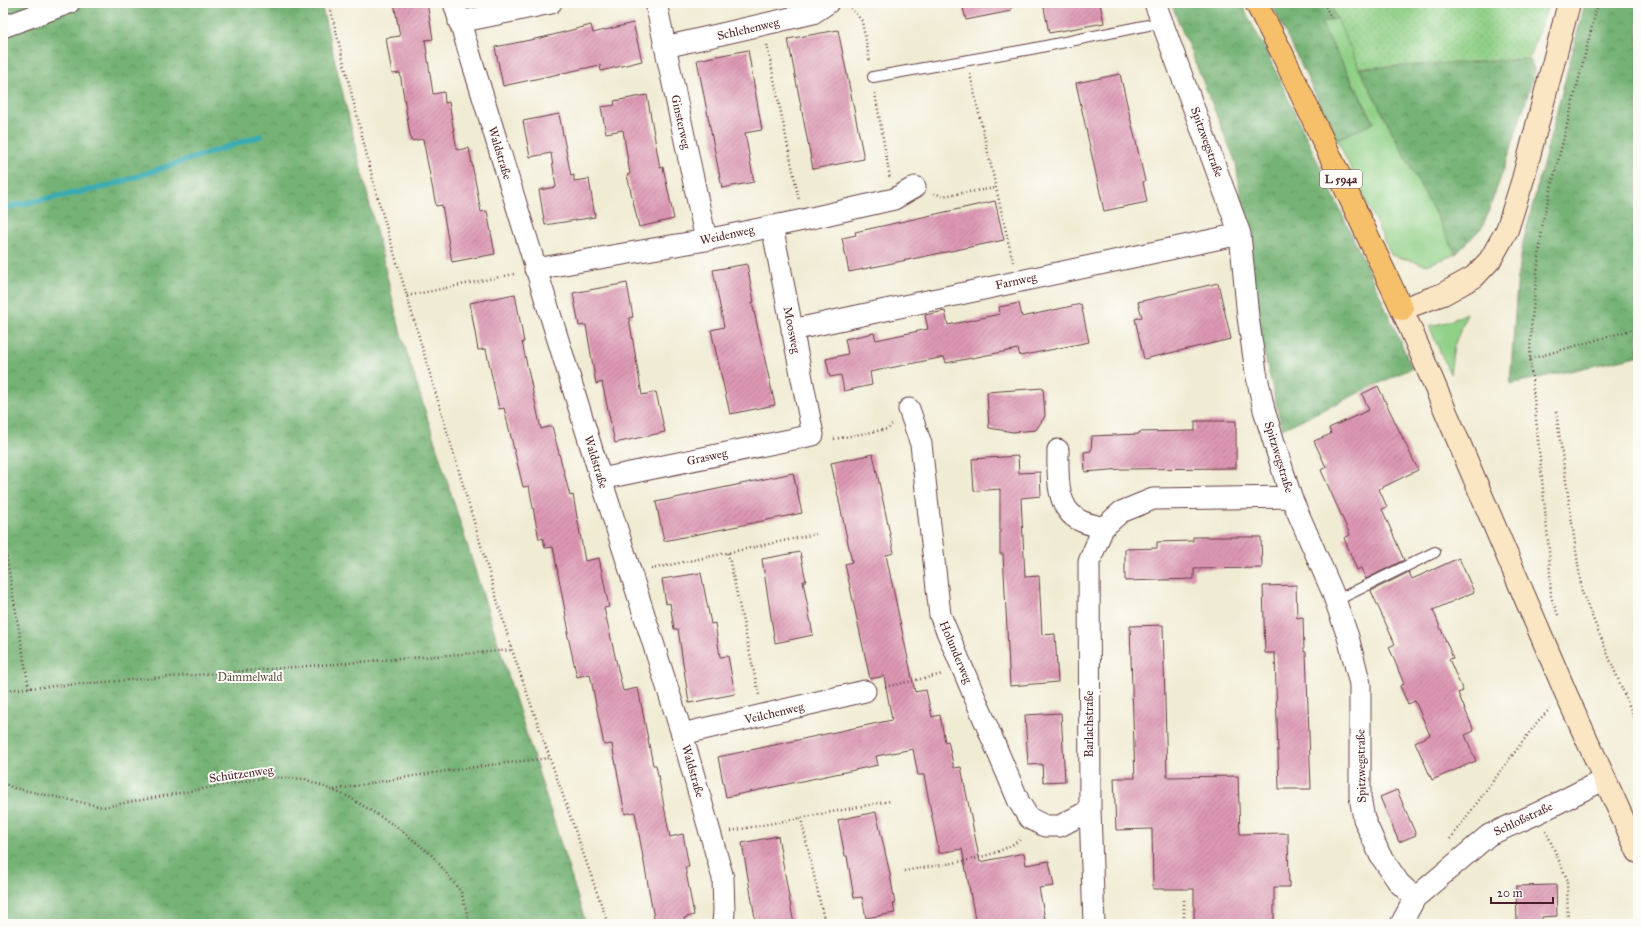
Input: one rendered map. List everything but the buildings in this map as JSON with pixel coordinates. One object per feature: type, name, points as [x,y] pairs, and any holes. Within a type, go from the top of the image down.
[{"type":"main road","name":"L 594a","points":[[1256,3],[1280,49],[1402,309]]},
{"type":"main road","points":[[1569,3],[1523,179],[1507,230],[1490,260],[1474,277],[1443,294],[1402,309],[1567,696],[1638,852]]},
{"type":"street","points":[[3,27],[69,3]]},
{"type":"street","points":[[456,12],[551,3]]},
{"type":"street","name":"Ginsterweg","points":[[656,3],[706,240]]},
{"type":"street","name":"Schlehenweg","points":[[665,47],[763,26],[812,13],[828,3]]},
{"type":"street","name":"Spitzwegstraße","points":[[1155,3],[1240,234],[1248,317],[1256,372],[1264,410],[1291,497],[1336,601],[1348,637],[1360,684],[1360,797],[1364,819],[1380,855],[1399,883],[1415,898]]},
{"type":"street","name":"Waldstraße","points":[[456,12],[682,734],[722,878],[724,911],[723,924]]},
{"type":"street","name":"Weidenweg","points":[[536,269],[706,240],[803,220],[894,198],[914,187]]},
{"type":"street","name":"Moosweg","points":[[772,226],[813,435]]},
{"type":"street","name":"Farnweg","points":[[792,330],[1017,280],[1240,234]]},
{"type":"street","name":"Holunderweg","points":[[909,409],[921,444],[940,614],[1019,802],[1029,818],[1045,826]]},
{"type":"street","name":"Grasweg","points":[[601,479],[813,435]]},
{"type":"street","points":[[1058,450],[1058,482],[1068,511],[1078,520],[1103,528]]},
{"type":"street","name":"Barlachstraße","points":[[1094,924],[1090,810],[1089,562],[1103,528],[1121,512],[1153,499],[1291,497]]},
{"type":"street","name":"Veilchenweg","points":[[682,734],[865,692]]},
{"type":"street","name":"Schloßstraße","points":[[1401,924],[1415,898],[1489,835],[1538,813],[1605,779]]},
{"type":"street","points":[[1045,826],[1060,826],[1090,810]]},
{"type":"lane","points":[[873,77],[1163,22]]},
{"type":"lane","points":[[1336,601],[1434,552]]},
{"type":"path","points":[[329,3],[376,192],[512,650],[608,924]]},
{"type":"path","points":[[847,3],[862,21],[894,198]]},
{"type":"path","points":[[1324,3],[1331,18]]},
{"type":"path","points":[[1558,617],[1551,596],[1530,359],[1531,327],[1543,220],[1598,3]]},
{"type":"path","points":[[763,26],[803,220]]},
{"type":"path","points":[[967,60],[1017,280]]},
{"type":"path","points":[[914,187],[942,196],[996,188]]},
{"type":"path","points":[[407,296],[536,269]]},
{"type":"path","points":[[1530,359],[1638,328]]},
{"type":"path","points":[[813,435],[825,441],[888,429],[909,409]]},
{"type":"path","points":[[1556,412],[1582,592],[1638,727]]},
{"type":"path","points":[[631,574],[816,534]]},
{"type":"path","points":[[3,537],[29,688]]},
{"type":"path","points":[[728,553],[763,715]]},
{"type":"path","points":[[3,690],[512,650]]},
{"type":"path","points":[[865,692],[963,669]]},
{"type":"path","points":[[1446,844],[1538,721],[1546,712],[1567,696]]},
{"type":"path","points":[[333,790],[408,776],[550,758]]},
{"type":"path","name":"Schützenweg","points":[[3,783],[14,788],[102,807],[268,777],[305,779],[349,796],[397,827],[433,856],[461,892],[470,924]]},
{"type":"path","points":[[711,835],[890,801]]},
{"type":"path","points":[[1538,813],[1567,879],[1568,924]]},
{"type":"path","points":[[801,818],[825,924]]},
{"type":"path","points":[[904,871],[987,856],[1011,848],[1027,834],[1045,826]]},
{"type":"path","points":[[1184,900],[1184,924]]},
{"type":"green space","name":"Dämmelwald","points":[[3,3],[321,3],[401,334],[586,924],[3,924]]},
{"type":"green space","points":[[1171,3],[1241,3],[1268,55],[1412,368],[1282,429],[1260,335],[1236,163]]},
{"type":"green space","points":[[1271,3],[1330,3],[1338,18],[1321,23],[1374,123],[1337,139]]},
{"type":"green space","points":[[1330,3],[1549,3],[1529,59],[1359,68]]},
{"type":"green space","points":[[1585,3],[1638,3],[1638,356],[1510,384],[1517,286],[1523,242]]},
{"type":"green space","points":[[1338,18],[1359,68],[1456,254],[1427,265],[1391,255],[1337,139],[1374,122],[1321,23]]},
{"type":"green space","points":[[1529,59],[1535,71],[1509,155],[1483,226],[1456,254],[1359,68]]},
{"type":"green space","points":[[1467,313],[1454,346],[1450,374],[1429,326],[1447,322]]},
{"type":"waterway","points":[[3,208],[108,186],[260,136]]}]
